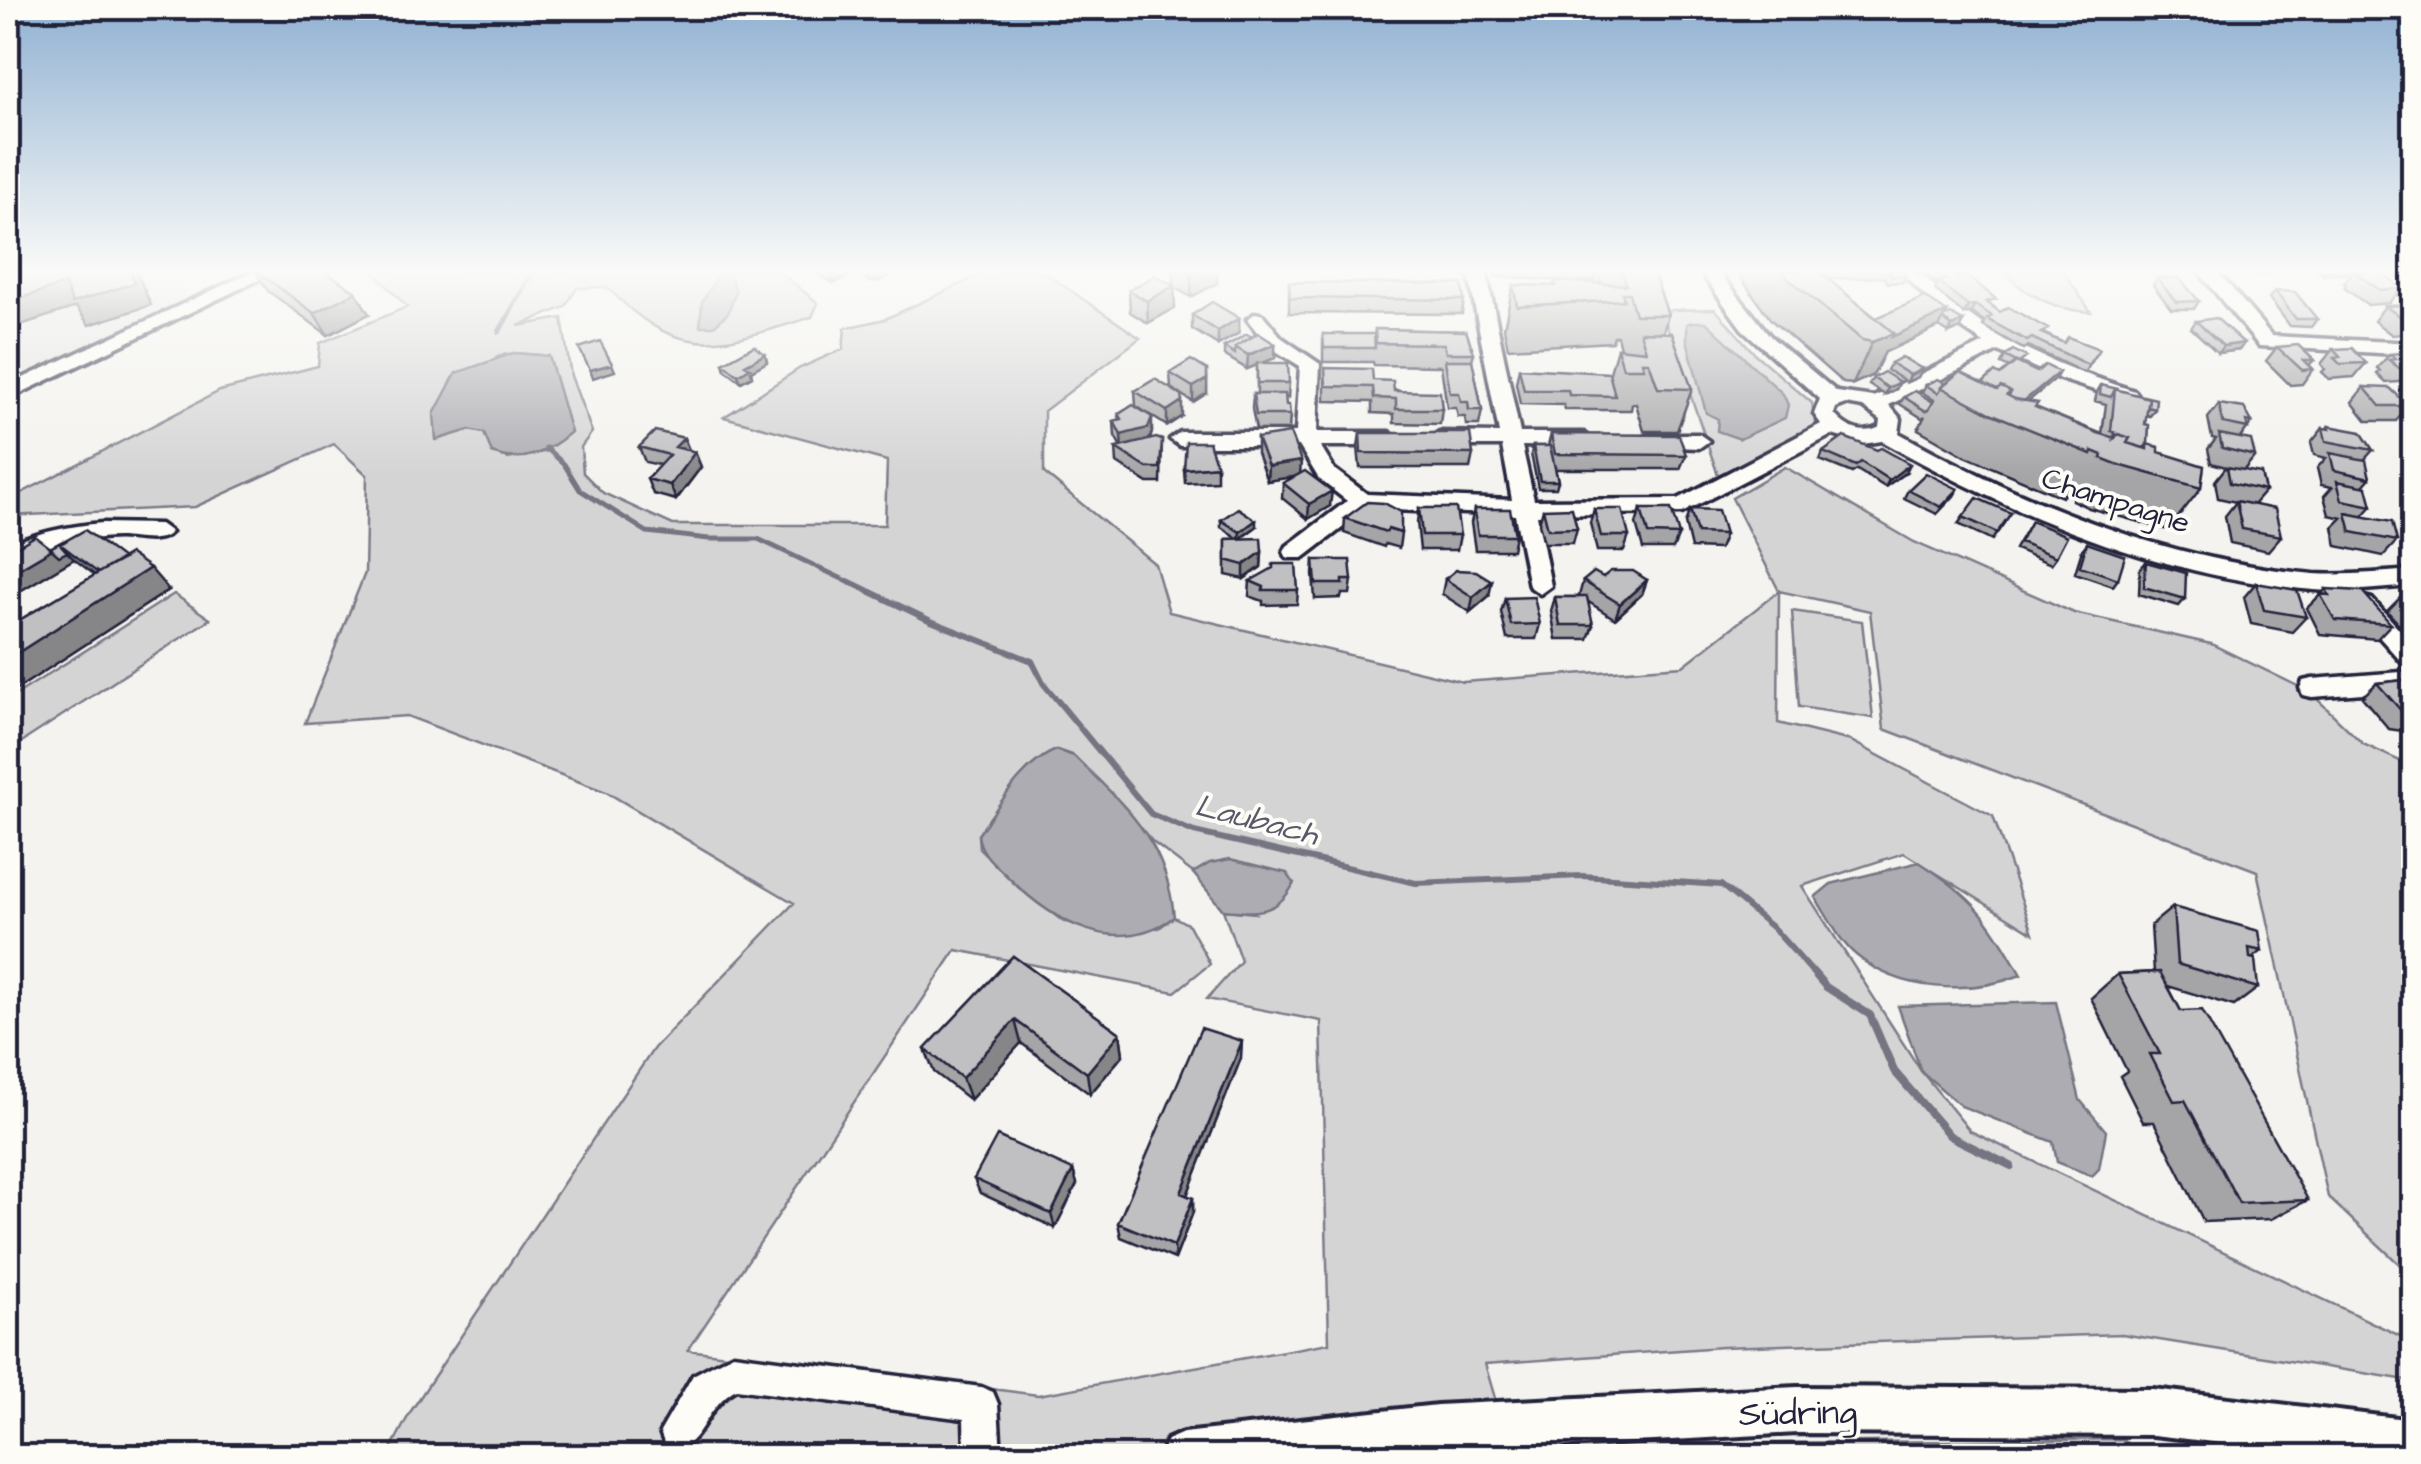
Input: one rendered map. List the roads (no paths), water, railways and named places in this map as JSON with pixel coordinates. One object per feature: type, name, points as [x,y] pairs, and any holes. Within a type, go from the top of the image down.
[{"type":"main road","name":"Südring","points":[[1183,1456],[1437,1428],[1796,1410],[2153,1412],[2414,1443]]},
{"type":"street","points":[[8,393],[122,339]]},
{"type":"street","points":[[1273,339],[1310,364],[1306,439],[1326,474],[1362,501],[1525,508],[1682,506],[1833,426]]},
{"type":"street","points":[[1489,339],[1540,586]]},
{"type":"street","points":[[1764,339],[1833,399]]},
{"type":"street","points":[[1992,339],[2059,372],[2128,395]]},
{"type":"street","points":[[2264,339],[2414,349]]},
{"type":"street","points":[[1876,404],[1998,343]]},
{"type":"street","points":[[1860,398],[1876,404],[1891,419],[1885,434],[1864,438],[1833,426],[1824,414],[1826,404],[1833,399],[1860,398]]},
{"type":"street","name":"Champagne","points":[[1885,434],[1982,486],[2092,530],[2248,572],[2342,582],[2414,578]]},
{"type":"street","points":[[1180,438],[1699,441]]},
{"type":"street","points":[[1295,552],[1362,501]]},
{"type":"street","points":[[8,555],[28,544],[60,537],[124,528],[160,532]]},
{"type":"street","points":[[2342,582],[2414,661]]},
{"type":"street","points":[[2312,688],[2414,680]]},
{"type":"street","points":[[678,1432],[704,1387],[733,1371],[981,1404],[984,1456]]},
{"type":"waterway","name":"Laubach","points":[[546,448],[564,464],[580,490],[647,532],[709,539],[758,539],[853,584]]},
{"type":"waterway","name":"Laubach","points":[[848,581],[931,621],[1032,661],[1043,683],[1151,814],[1194,832],[1416,883],[1582,876],[1721,885],[1774,929],[1815,975]]},
{"type":"waterway","name":"Laubach","points":[[1813,972],[1826,987],[1870,1015],[1894,1071],[1950,1136],[2011,1166]]}]
